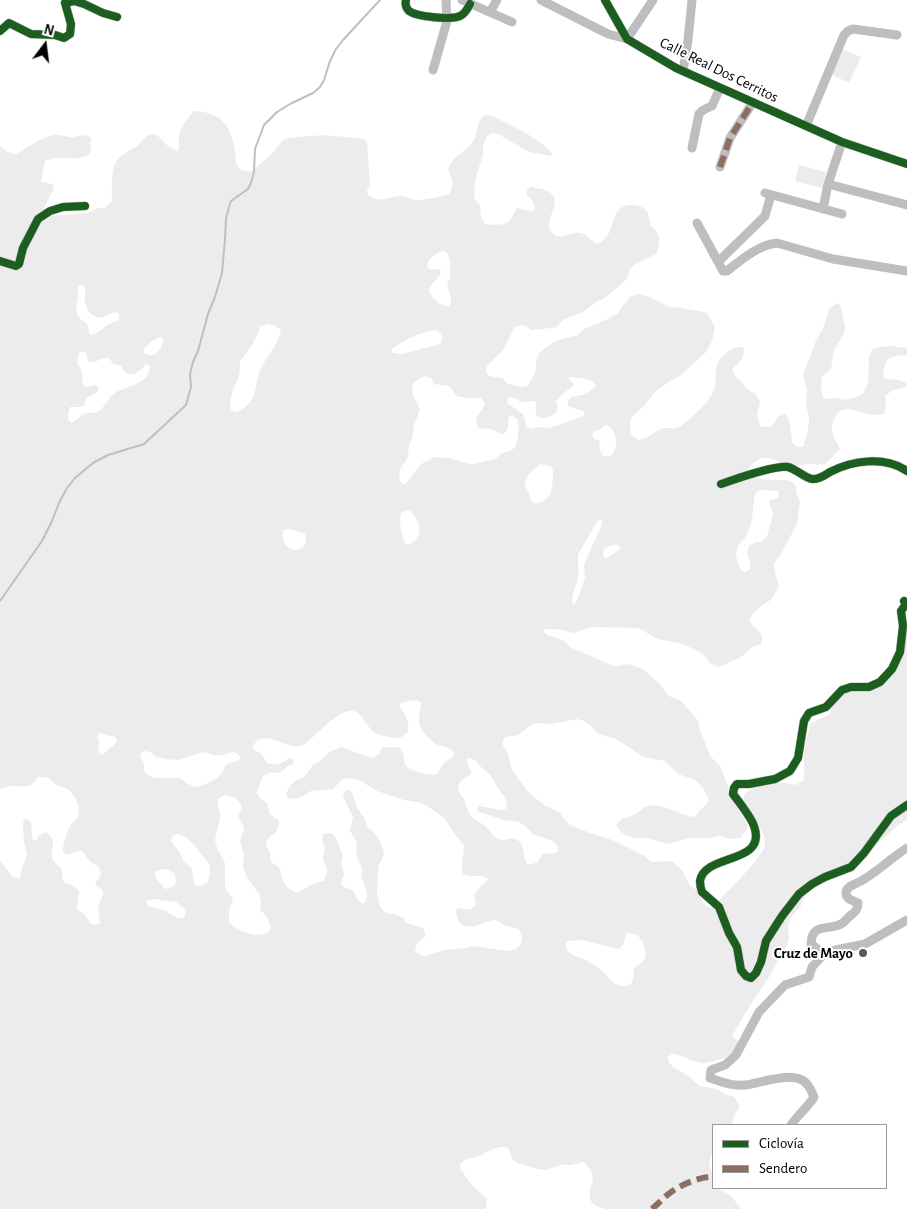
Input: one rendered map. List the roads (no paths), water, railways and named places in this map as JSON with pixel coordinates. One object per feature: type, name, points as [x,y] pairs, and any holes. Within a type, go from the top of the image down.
[{"type":"street","points":[[406,0],[405,4],[409,11],[417,14],[447,18],[460,16],[464,14],[466,2],[512,22]]},
{"type":"street","points":[[433,70],[447,18],[446,0]]},
{"type":"street","points":[[490,12],[497,0]]},
{"type":"street","name":"Calle Real Dos Cerritos","points":[[540,0],[608,34],[627,39],[683,71],[720,88],[842,142],[907,164]]},
{"type":"street","points":[[605,0],[627,39],[654,0]]},
{"type":"street","points":[[683,71],[692,0]]},
{"type":"street","points":[[0,31],[9,23],[32,34],[55,35],[64,38],[70,34],[71,24],[65,3],[74,1],[117,17]]},
{"type":"street","points":[[806,126],[844,35],[853,29],[897,35]]},
{"type":"street","points":[[692,148],[699,114],[712,106],[720,88]]},
{"type":"street","points":[[720,167],[730,138],[753,102]]},
{"type":"street","points":[[823,209],[828,184],[842,142]]},
{"type":"street","points":[[828,184],[907,206]]},
{"type":"street","points":[[718,262],[765,216],[768,194],[842,214]]},
{"type":"street","points":[[0,261],[16,266],[19,264],[23,248],[38,219],[50,211],[63,207],[85,206]]},
{"type":"street","points":[[697,223],[723,271],[727,272],[741,260],[769,244],[777,242],[833,259],[907,271]]},
{"type":"street","points":[[721,484],[767,470],[786,467],[792,468],[812,479],[824,477],[837,469],[860,462],[880,461],[901,467],[907,471]]},
{"type":"street","points":[[905,603],[901,611],[903,626],[900,652],[892,669],[880,682],[869,687],[842,690],[826,706],[809,713],[804,721],[798,758],[790,772],[775,779],[737,784],[734,788],[733,794],[754,825],[756,836],[754,843],[748,852],[704,872],[700,880],[702,892],[719,907],[729,933],[737,947],[741,970],[746,976],[751,978],[756,973],[766,941],[799,894],[825,877],[851,867],[864,853],[891,816],[907,806]]},
{"type":"street","points":[[907,848],[877,871],[847,889],[848,898],[858,903],[856,910],[841,924],[814,932],[811,944],[820,951],[826,952],[865,944],[907,920]]},
{"type":"street","points":[[792,1124],[814,1098],[805,1082],[798,1078],[790,1077],[744,1085],[728,1084],[710,1078],[711,1070],[725,1065],[736,1055],[759,1012],[785,985],[809,977],[812,967],[826,952]]},
{"type":"waterway","points":[[0,601],[42,541],[59,503],[75,478],[93,463],[108,455],[144,444],[186,405],[191,387],[190,374],[193,362],[222,273],[226,219],[229,207],[231,201],[248,189],[251,183],[254,172],[255,149],[264,125],[277,112],[313,93],[320,87],[336,49],[380,0]]},
{"type":"place","name":"Cruz de Mayo","points":[[863,953]]}]
